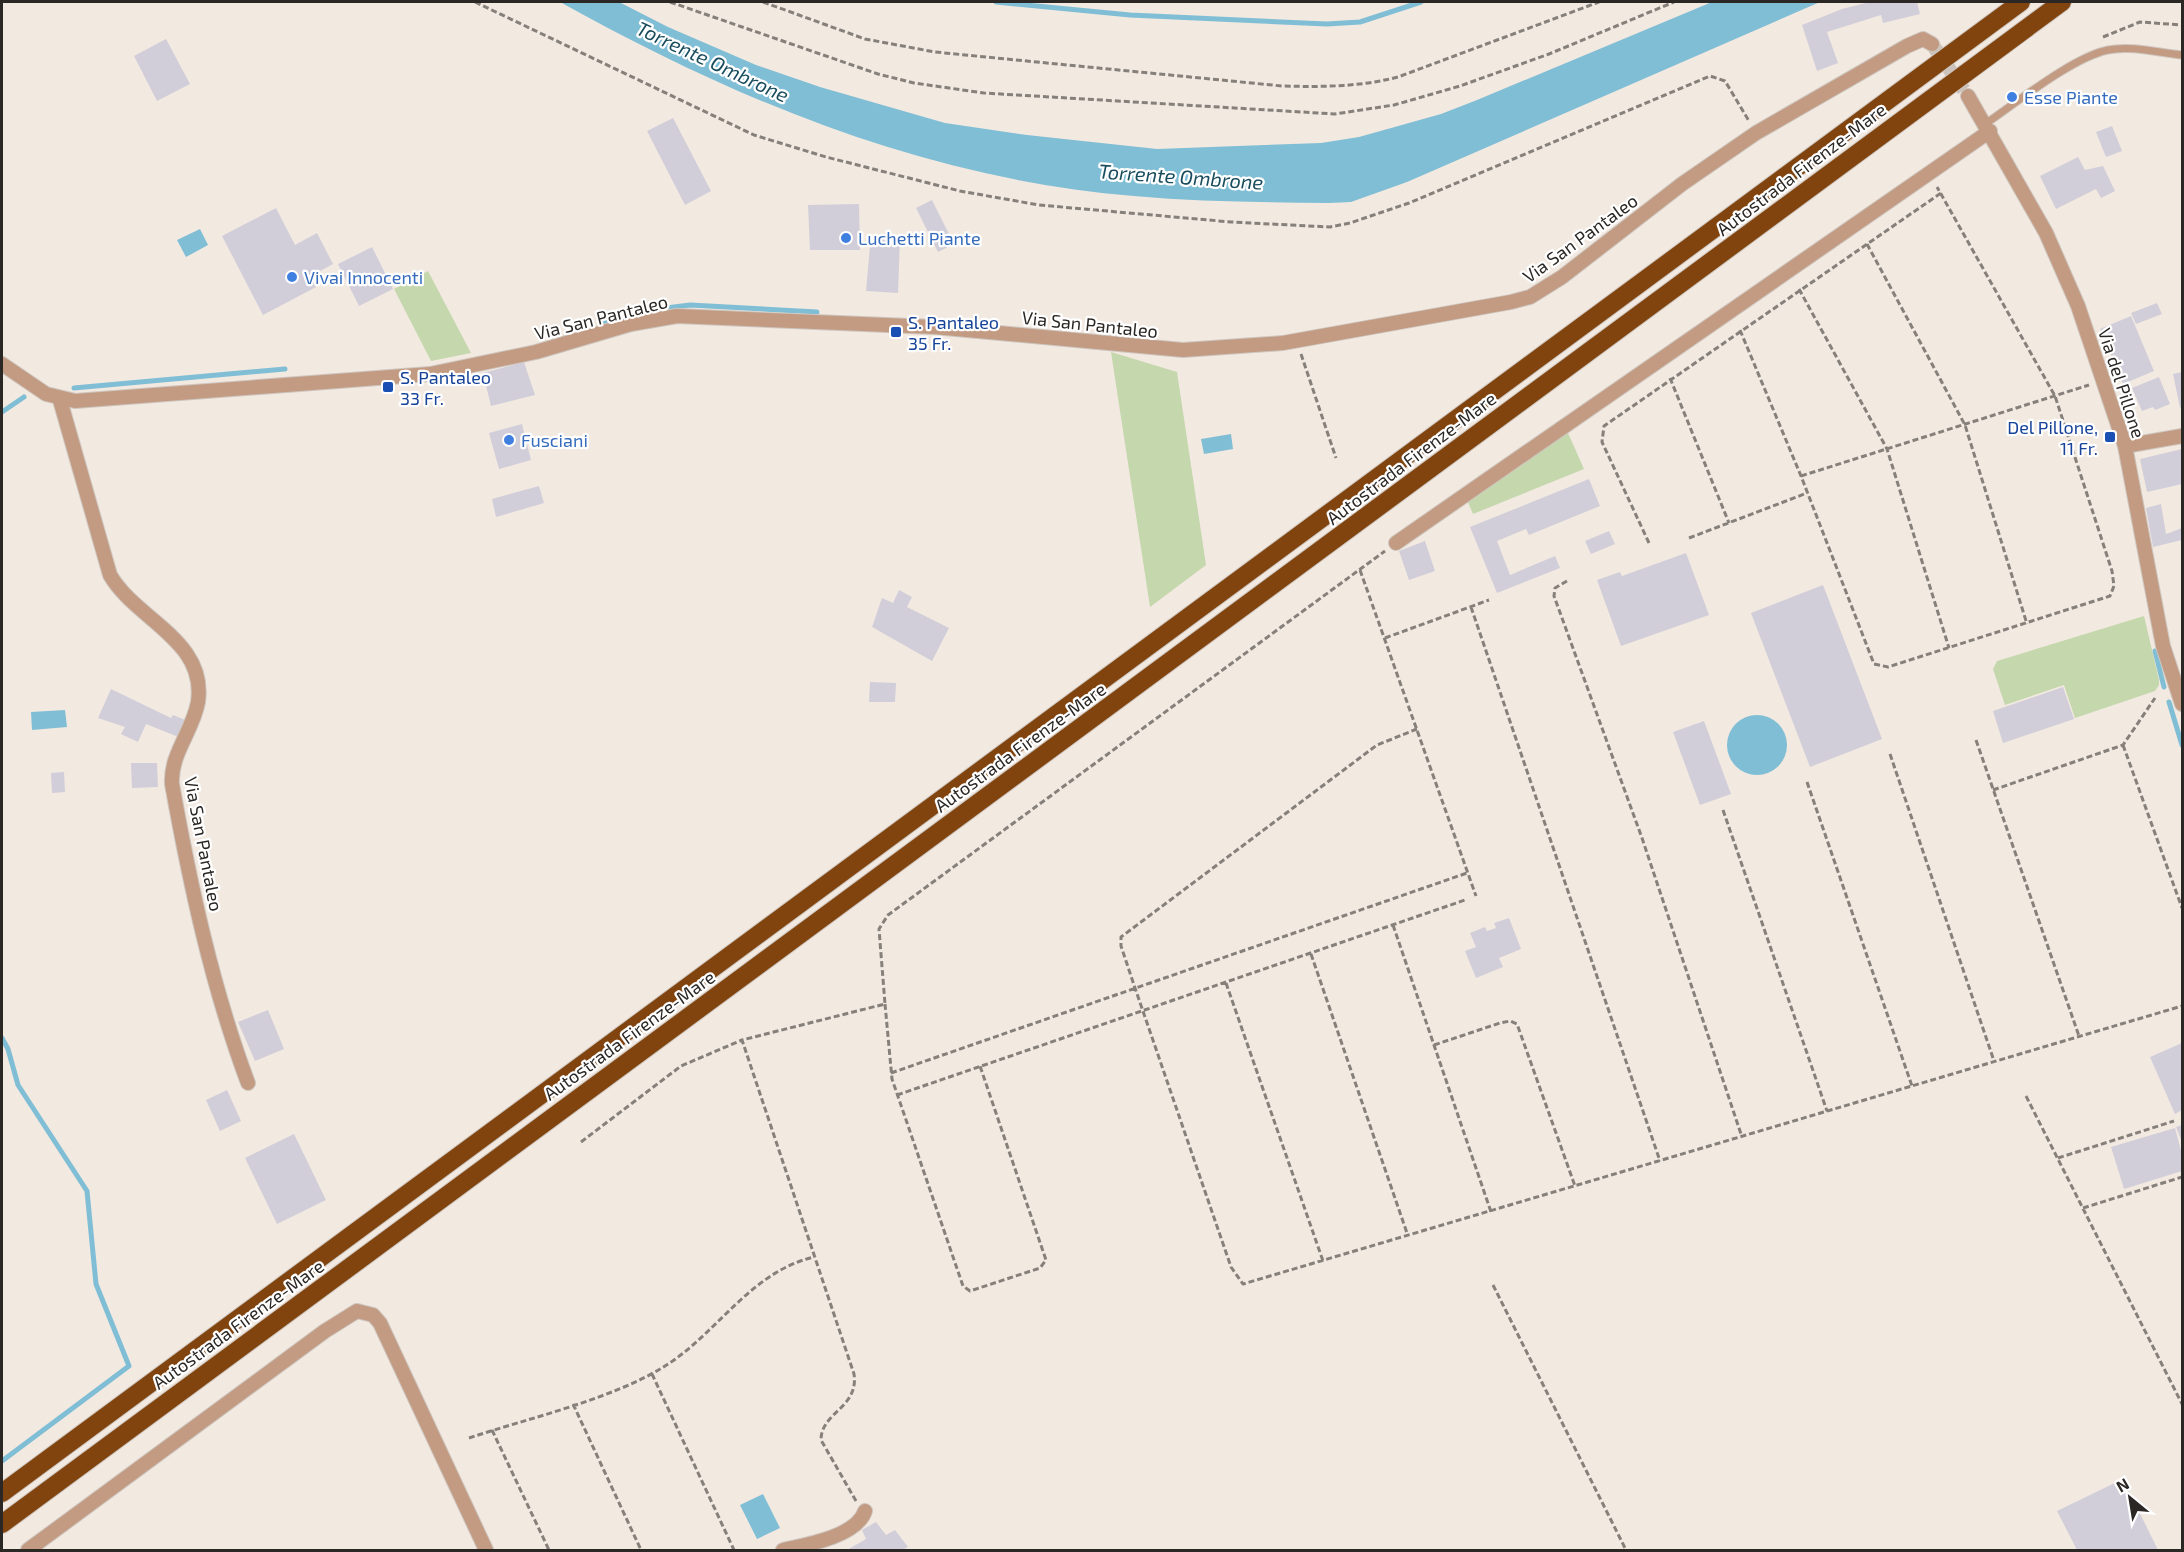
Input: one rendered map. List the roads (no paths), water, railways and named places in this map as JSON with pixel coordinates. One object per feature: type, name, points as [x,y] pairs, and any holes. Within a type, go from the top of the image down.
[{"type":"highway","name":"Autostrada Firenze-Mare","points":[[2,1493],[2021,2]]},
{"type":"highway","name":"Autostrada Firenze-Mare","points":[[2,1524],[2062,2]]},
{"type":"street","name":"Via San Pantaleo","points":[[2,364],[39,390],[60,400],[92,400],[430,374],[536,352],[631,324],[676,316],[934,327],[1183,350],[1296,341],[1530,297],[1583,262],[1682,184],[1756,133],[1906,46],[1923,39],[1932,44]]},
{"type":"street","name":"Via del Pillone","points":[[1968,96],[1988,128],[2065,271],[2125,446],[2163,646],[2182,704]]},
{"type":"street","points":[[1396,543],[1759,294],[1988,128]]},
{"type":"street","name":"Via San Pantaleo","points":[[60,400],[111,575],[120,589],[184,649],[197,674],[196,708],[173,762],[172,784],[216,986],[248,1083]]},
{"type":"street","points":[[2125,446],[2182,436]]},
{"type":"street","points":[[28,1551],[325,1331],[357,1311],[373,1315],[380,1323],[486,1551]]},
{"type":"street","points":[[783,1551],[850,1529],[860,1522],[865,1511]]},
{"type":"lane","points":[[1988,128],[2075,65],[2099,53],[2118,49],[2182,55]]},
{"type":"water","name":"Torrente Ombrone","points":[[560,2],[619,2],[668,27],[756,65],[820,87],[945,123],[1027,135],[1157,149],[1321,143],[1359,137],[1441,114],[1712,2],[1820,2],[1407,182],[1351,202],[1329,203],[1207,201],[1134,196],[1057,187],[982,173],[909,154],[766,103],[697,72]]},
{"type":"water","points":[[200,229],[208,245],[186,257],[177,240]]},
{"type":"water","points":[[1231,434],[1233,449],[1204,454],[1201,439]]},
{"type":"water","points":[[65,710],[67,727],[32,730],[31,712]]},
{"type":"water","points":[[1751,715],[1763,715],[1774,720],[1782,728],[1787,745],[1785,757],[1774,770],[1763,775],[1751,775],[1740,770],[1732,762],[1727,751],[1727,739],[1732,728],[1740,720]]},
{"type":"water","points":[[763,1494],[780,1528],[757,1539],[740,1505]]},
{"type":"waterway","points":[[996,2],[1130,15],[1327,24],[1360,22],[1421,2]]},
{"type":"waterway","points":[[602,324],[658,309],[690,305],[817,312]]},
{"type":"waterway","points":[[74,388],[285,369]]},
{"type":"waterway","points":[[2,412],[24,397]]},
{"type":"waterway","points":[[2155,651],[2164,687]]},
{"type":"waterway","points":[[2169,702],[2182,745]]},
{"type":"waterway","points":[[2,1038],[8,1049],[18,1085],[87,1191],[96,1284],[129,1366],[2,1461]]},
{"type":"tunnel","points":[[1932,44],[1968,96]]},
{"type":"place","name":"Esse Piante","points":[[2012,97]]},
{"type":"place","name":"Luchetti Piante","points":[[846,238]]},
{"type":"place","name":"Vivai Innocenti","points":[[292,277]]},
{"type":"place","name":"S. Pantaleo 35 Fr.","points":[[896,332]]},
{"type":"place","name":"S. Pantaleo 33 Fr.","points":[[388,387]]},
{"type":"place","name":"Del Pillone, 11 Fr.","points":[[2110,437]]},
{"type":"place","name":"Fusciani","points":[[509,440]]}]
